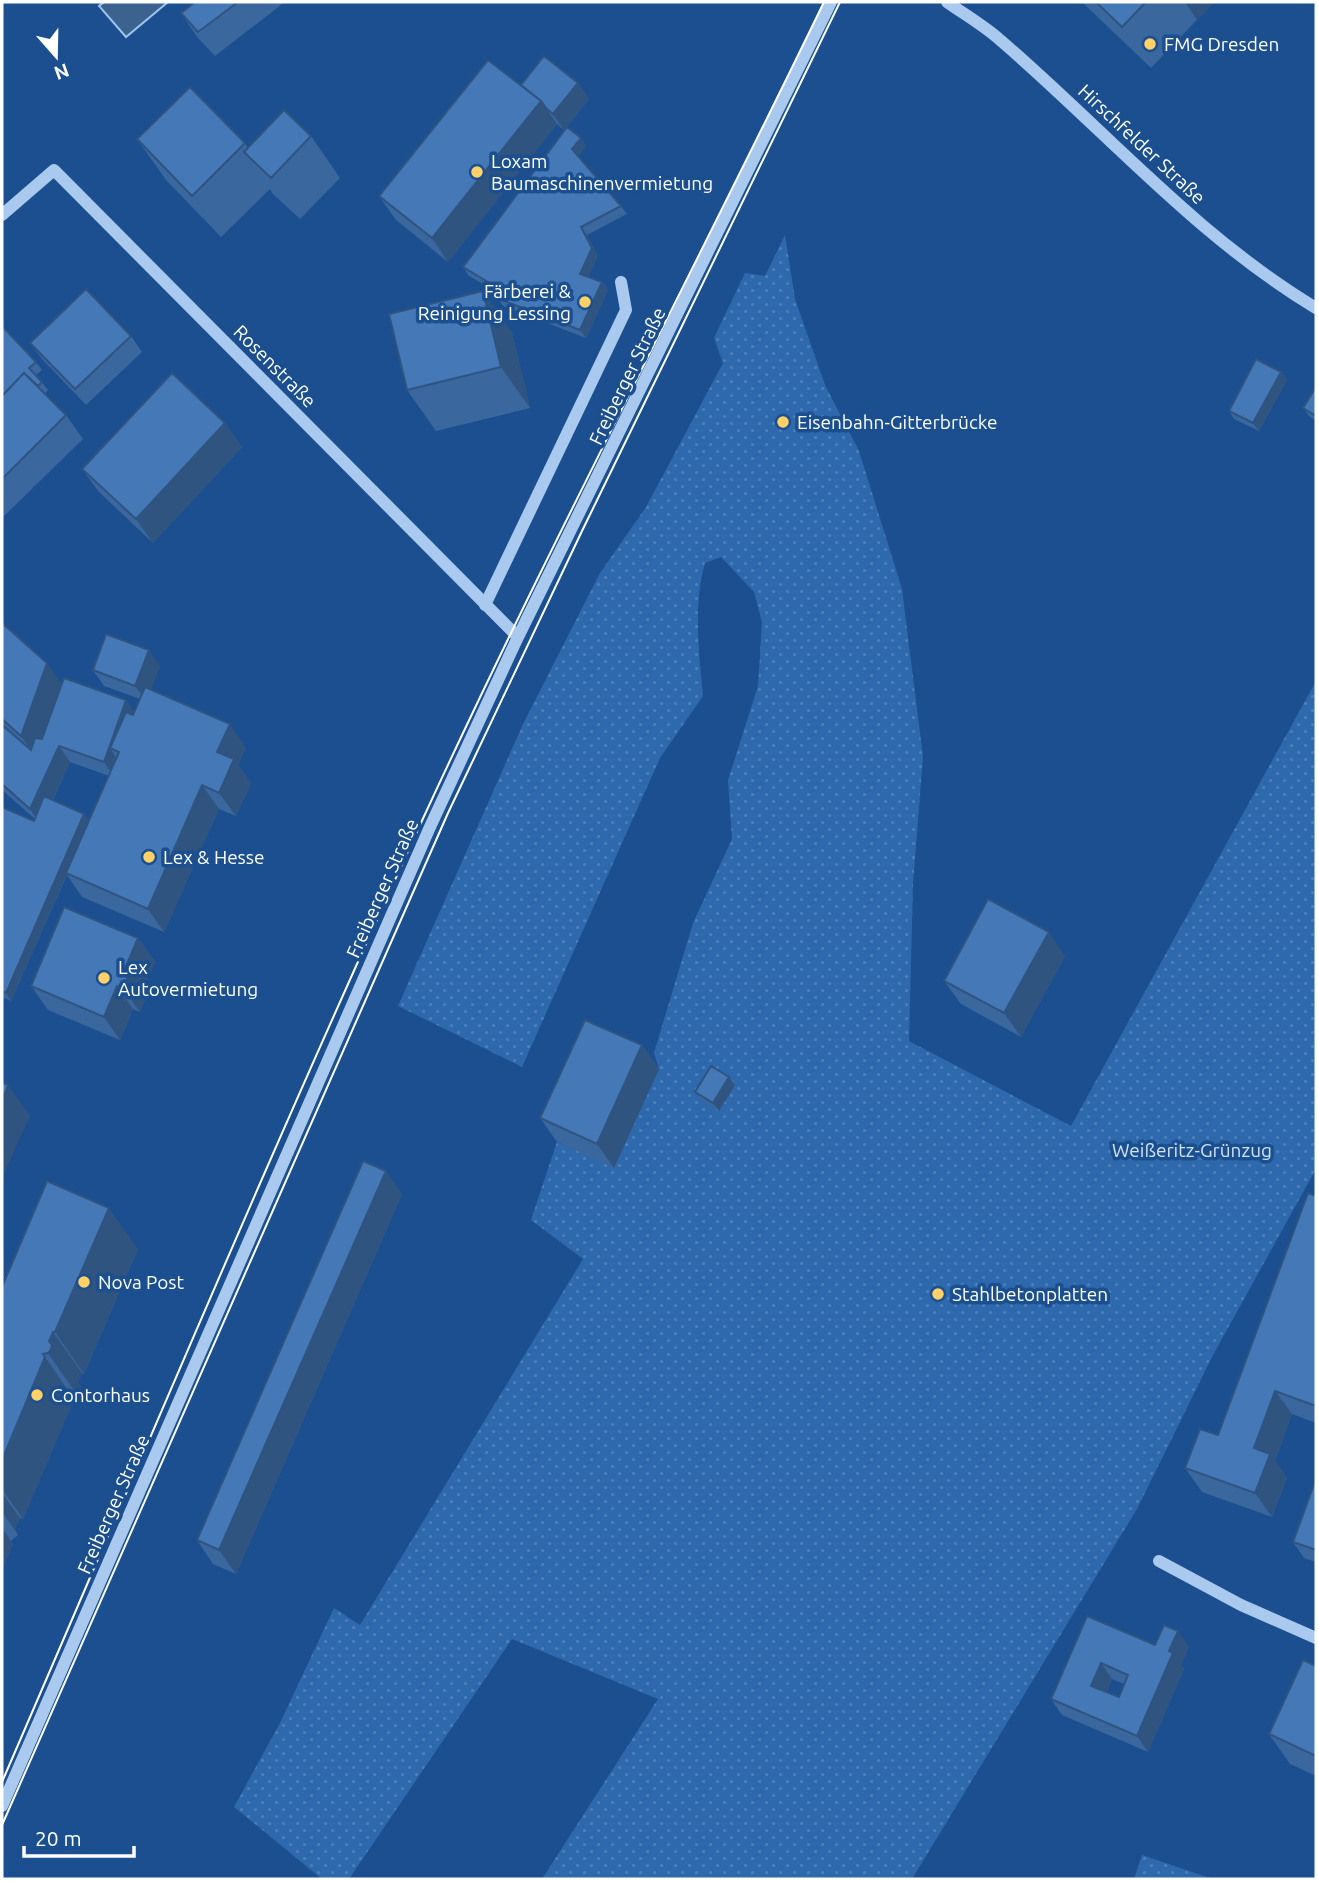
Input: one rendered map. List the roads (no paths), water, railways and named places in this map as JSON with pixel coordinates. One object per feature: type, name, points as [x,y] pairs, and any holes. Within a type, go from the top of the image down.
[{"type":"street","name":"Freiberger Straße","points":[[2,1806],[430,827],[518,637],[831,2]]},
{"type":"street","name":"Hirschfelder Straße","points":[[947,2],[997,37],[1177,205],[1273,282],[1316,308]]},
{"type":"street","name":"Rosenstraße","points":[[2,215],[54,170],[518,637]]},
{"type":"street","points":[[485,605],[626,310],[621,282]]},
{"type":"street","points":[[1158,1561],[1241,1605],[1316,1638]]},
{"type":"tram line","points":[[2,1782],[260,1183],[420,825],[518,618],[824,2]]},
{"type":"tram line","points":[[2,1825],[448,813],[840,2]]},
{"type":"place","name":"FMG Dresden","points":[[1150,44]]},
{"type":"place","name":"Loxam Baumaschinenvermietung","points":[[477,172]]},
{"type":"place","name":"Färberei & Reinigung Lessing","points":[[585,302]]},
{"type":"place","name":"Eisenbahn-Gitterbrücke","points":[[783,422]]},
{"type":"place","name":"Lex & Hesse","points":[[149,857]]},
{"type":"place","name":"Lex Autovermietung","points":[[104,978]]},
{"type":"place","name":"Nova Post","points":[[84,1282]]},
{"type":"place","name":"Stahlbetonplatten","points":[[938,1294]]},
{"type":"place","name":"Contorhaus","points":[[37,1395]]},
{"type":"park label","name":"Weißeritz-Grünzug","points":[[1192,1150]]}]
